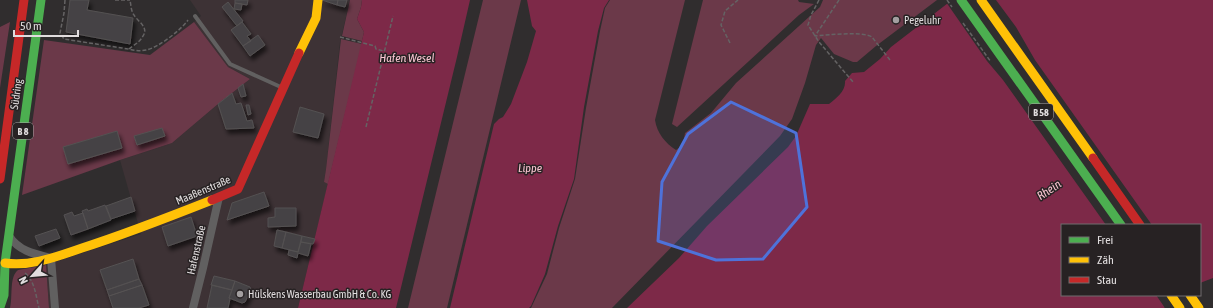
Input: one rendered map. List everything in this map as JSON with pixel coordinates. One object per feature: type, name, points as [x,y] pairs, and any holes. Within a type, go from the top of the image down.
[{"type":"main road","name":"Südring","points":[[0,179],[24,0]]},
{"type":"main road","name":"Südring","points":[[3,262],[9,236],[41,0]]},
{"type":"main road","name":"Maaßenstraße","points":[[3,262],[15,265],[51,258],[101,242],[238,189],[316,18],[318,0]]},
{"type":"main road","name":"B 58","points":[[961,0],[1120,224]]},
{"type":"main road","name":"B 58","points":[[981,0],[1139,224]]},
{"type":"main road","name":"B 8","points":[[0,307],[4,295],[3,262]]},
{"type":"main road","points":[[1171,296],[1180,308]]},
{"type":"main road","points":[[1191,296],[1199,308]]},
{"type":"street","name":"Hafenstraße","points":[[193,308],[204,268],[219,197]]},
{"type":"street","points":[[9,236],[14,244],[19,248],[51,258],[55,308]]},
{"type":"lane","points":[[195,16],[230,64],[283,88]]},
{"type":"path","points":[[65,0],[64,13],[60,29],[60,33],[64,39],[141,51],[152,49],[177,32],[188,20]]},
{"type":"path","points":[[115,0],[130,0],[135,17],[143,24],[145,32],[143,36],[140,41],[129,49]]},
{"type":"path","points":[[730,43],[722,25],[725,11],[738,0]]},
{"type":"path","points":[[819,0],[811,15],[808,25],[815,36],[853,82]]},
{"type":"path","points":[[815,36],[839,0]]},
{"type":"path","points":[[366,127],[393,16]]},
{"type":"path","points":[[815,36],[868,35],[872,37],[890,60]]},
{"type":"path","points":[[340,37],[375,46],[376,49],[384,52]]},
{"type":"path","points":[[15,265],[28,276],[34,288],[38,308]]},
{"type":"highlighted area","points":[[731,102],[796,133],[807,207],[763,259],[716,260],[658,241],[662,182],[688,134]]},
{"type":"shaded area","points":[[190,0],[350,0],[340,42],[324,182],[328,184],[298,308],[49,308],[46,265],[141,234],[120,160],[172,143],[250,79],[228,67],[194,22],[201,16]]},
{"type":"shaded area","points":[[350,0],[362,0],[357,19],[364,32],[362,41],[342,36]]},
{"type":"shaded area","points":[[483,0],[521,0],[447,308],[408,308]]},
{"type":"shaded area","points":[[610,0],[685,0],[655,120],[662,137],[676,150],[683,145],[685,133],[711,113],[736,83],[820,7],[823,0],[937,0],[857,62],[853,62],[834,54],[821,38],[816,45],[805,83],[792,119],[780,136],[612,308],[531,308],[547,274],[559,228],[575,179],[600,31],[605,8]]},
{"type":"shaded area","points":[[703,0],[798,0],[799,2],[814,4],[799,15],[677,127],[672,124]]},
{"type":"shaded area","points":[[10,22],[0,88],[0,27]]},
{"type":"shaded area","points":[[194,22],[228,67],[250,79],[172,143],[22,195],[44,40],[150,55]]},
{"type":"shaded area","points":[[341,39],[362,44],[328,184],[324,182]]},
{"type":"shaded area","points":[[46,265],[49,308],[10,308],[12,282],[15,273],[18,270]]},
{"type":"water","name":"Hafen Wesel","points":[[362,0],[470,0],[396,308],[298,308],[364,32],[357,19]]},
{"type":"water","name":"Lippe","points":[[527,0],[609,0],[604,8],[598,31],[584,107],[574,179],[558,226],[545,274],[531,306],[529,308],[450,308],[494,124],[503,117],[511,104],[527,62],[536,31],[532,26]]},
{"type":"water","name":"Rhein","points":[[952,0],[1213,0],[1213,278],[1201,283],[1201,224],[1061,224],[1061,296],[1181,296],[1164,308],[627,308],[679,258],[707,226],[788,147],[796,136],[810,104],[829,104],[842,91],[845,81],[852,73],[864,72],[880,59],[891,47]]},
{"type":"pier","points":[[949,0],[996,0],[1016,27],[1035,60],[1151,224],[1105,224],[946,2]]},
{"type":"pier","points":[[1157,296],[1183,296],[1167,308],[1165,308]]},
{"type":"building","points":[[70,0],[89,0],[87,10],[133,18],[130,44],[66,32]]},
{"type":"building","points":[[235,0],[248,0],[247,5],[235,3]]},
{"type":"building","points":[[322,0],[338,0],[337,5]]},
{"type":"building","points":[[338,0],[347,0],[345,7],[337,5]]},
{"type":"building","points":[[228,2],[243,21],[237,26],[222,7]]},
{"type":"building","points":[[235,3],[242,4],[241,10],[234,9]]},
{"type":"building","points":[[242,22],[251,34],[247,36],[251,41],[243,46],[231,30]]},
{"type":"building","points":[[258,35],[265,45],[250,56],[243,46]]},
{"type":"building","points":[[243,84],[246,96],[241,97],[238,88]]},
{"type":"building","points":[[232,93],[236,104],[241,103],[247,121],[252,120],[254,128],[226,129],[218,104]]},
{"type":"building","points":[[246,105],[249,105],[251,114],[248,115]]},
{"type":"building","points":[[300,107],[324,114],[318,138],[293,132]]},
{"type":"building","points":[[162,128],[165,136],[137,145],[134,136]]},
{"type":"building","points":[[117,131],[122,148],[68,164],[63,147]]},
{"type":"building","points":[[264,192],[269,206],[227,220],[232,203]]},
{"type":"building","points":[[131,197],[135,211],[111,219],[106,206]]},
{"type":"building","points":[[105,205],[111,220],[88,229],[82,211],[87,209],[88,211]]},
{"type":"building","points":[[275,208],[296,208],[296,226],[268,227],[268,218],[275,217]]},
{"type":"building","points":[[72,212],[74,216],[83,213],[88,229],[71,235],[64,215]]},
{"type":"building","points":[[191,217],[197,236],[168,246],[162,227]]},
{"type":"building","points":[[56,229],[60,238],[39,246],[35,236]]},
{"type":"building","points":[[277,230],[286,232],[282,248],[274,246]]},
{"type":"building","points":[[286,232],[302,236],[298,252],[282,248]]},
{"type":"building","points":[[302,236],[315,239],[313,244],[301,242]]},
{"type":"building","points":[[301,242],[311,244],[308,256],[298,253],[297,258],[288,255],[289,250],[298,252]]},
{"type":"building","points":[[133,259],[139,279],[107,290],[100,270]]},
{"type":"building","points":[[214,276],[235,281],[232,290],[211,285]]},
{"type":"building","points":[[139,279],[142,285],[109,296],[107,290]]},
{"type":"building","name":"Hülskens Wasserbau GmbH & Co. KG","points":[[235,281],[250,287],[251,290],[245,302],[242,303],[229,298]]},
{"type":"building","points":[[142,285],[149,305],[139,308],[113,308],[109,296]]},
{"type":"building","points":[[212,285],[232,290],[228,308],[207,308]]},
{"type":"traffic: fast","points":[[0,307],[4,295],[5,263],[41,0]]},
{"type":"traffic: fast","points":[[961,0],[1120,224]]},
{"type":"traffic: slow","points":[[299,53],[316,18],[318,0]]},
{"type":"traffic: slow","points":[[981,0],[1093,158]]},
{"type":"traffic: slow","points":[[5,263],[15,264],[34,262],[54,257],[98,243],[212,200]]},
{"type":"traffic: slow","points":[[1172,296],[1180,308]]},
{"type":"traffic: slow","points":[[1191,296],[1199,308]]},
{"type":"traffic: jam","points":[[0,179],[24,0]]},
{"type":"traffic: jam","points":[[212,200],[238,189],[299,53]]},
{"type":"traffic: jam","points":[[1093,158],[1139,224]]},
{"type":"place","name":"Pegeluhr","points":[[896,20]]},
{"type":"place","name":"Hülskens Wasserbau GmbH & Co. KG","points":[[240,294]]}]
